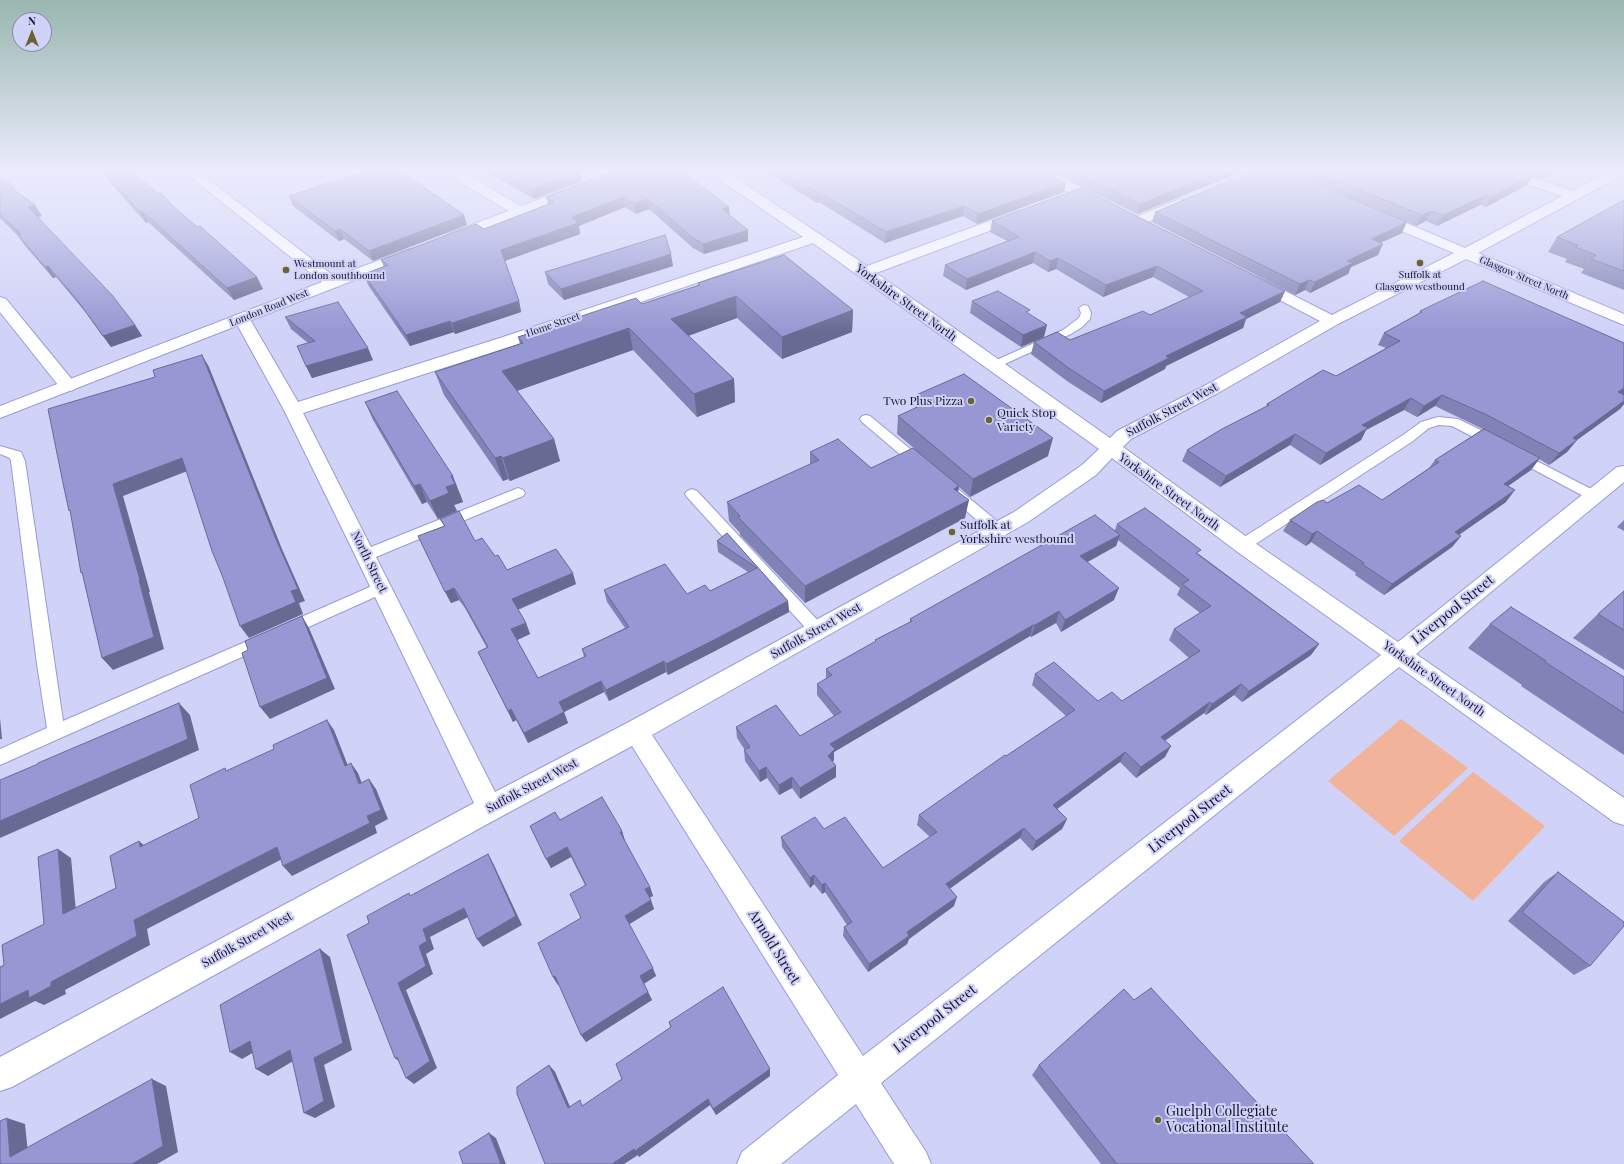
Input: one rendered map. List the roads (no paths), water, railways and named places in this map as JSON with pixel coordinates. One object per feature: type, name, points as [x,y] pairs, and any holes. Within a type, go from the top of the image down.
[{"type":"street","points":[[258,224],[333,283]]},
{"type":"street","points":[[443,241],[485,224]]},
{"type":"street","name":"Yorkshire Street North","points":[[793,224],[865,272],[1243,545],[1624,813]]},
{"type":"street","points":[[865,272],[994,224]]},
{"type":"street","points":[[1143,224],[1156,231]]},
{"type":"street","name":"Glasgow Street North","points":[[1399,224],[1624,320]]},
{"type":"street","name":"Suffolk Street West","points":[[0,1075],[636,731],[998,530],[1021,517],[1089,470],[1124,435],[1212,389],[1332,320],[1466,253],[1519,224]]},
{"type":"street","name":"Home Street","points":[[293,410],[506,342],[813,238]]},
{"type":"street","name":"London Road West","points":[[0,412],[421,249]]},
{"type":"street","points":[[1241,274],[1332,320]]},
{"type":"street","points":[[0,302],[68,386]]},
{"type":"street","name":"North Street","points":[[242,319],[293,410],[366,554],[381,588],[490,809]]},
{"type":"street","name":"Liverpool Street","points":[[754,1164],[1399,654],[1624,472]]},
{"type":"street","name":"Arnold Street","points":[[636,731],[914,1164]]},
{"type":"lane","points":[[994,365],[1067,332],[1078,325],[1084,318],[1086,314],[1084,308]]},
{"type":"lane","points":[[866,419],[932,475]]},
{"type":"lane","points":[[1243,545],[1408,438],[1425,425],[1438,421],[1454,422],[1473,431],[1594,496]]},
{"type":"lane","points":[[0,450],[16,455],[18,461],[45,664],[56,733]]},
{"type":"lane","points":[[944,485],[998,530]]},
{"type":"lane","points":[[366,554],[518,493]]},
{"type":"lane","points":[[692,494],[817,630]]},
{"type":"lane","points":[[0,757],[381,588]]},
{"type":"place","name":"Suffolk at Glasgow westbound","points":[[1420,263]]},
{"type":"place","name":"Westmount at London southbound","points":[[286,270]]},
{"type":"place","name":"Two Plus Pizza","points":[[971,401]]},
{"type":"place","name":"Quick Stop Variety","points":[[989,420]]},
{"type":"place","name":"Suffolk at Yorkshire westbound","points":[[952,532]]},
{"type":"place","name":"Guelph Collegiate Vocational Institute","points":[[1158,1120]]}]
